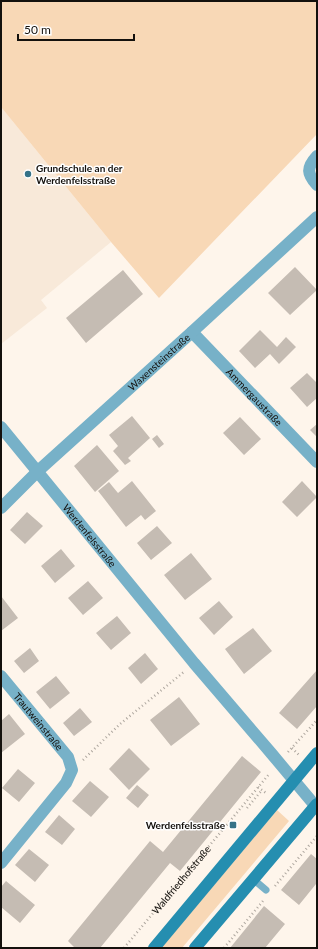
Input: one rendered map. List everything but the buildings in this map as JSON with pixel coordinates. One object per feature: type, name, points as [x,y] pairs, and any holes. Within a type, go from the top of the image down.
[{"type":"main road","points":[[154,948],[317,753]]},
{"type":"main road","points":[[195,948],[252,879],[316,806]]},
{"type":"street","points":[[317,156],[312,161],[309,169],[310,176],[317,185]]},
{"type":"street","name":"Waxensteinstraße","points":[[1,508],[38,471],[317,217]]},
{"type":"street","name":"Ammergaustraße","points":[[192,332],[317,462]]},
{"type":"street","name":"Werdenfelsstraße","points":[[1,427],[194,663],[316,806]]},
{"type":"street","name":"Trautweinstraße","points":[[1,676],[68,757],[72,770]]},
{"type":"street","points":[[1,863],[66,783],[72,770]]},
{"type":"lane","points":[[252,879],[266,890]]},
{"type":"path","points":[[72,770],[120,724],[194,663]]},
{"type":"path","name":"Waldfriedhofstraße","points":[[124,948],[279,762],[317,720]]},
{"type":"path","points":[[247,808],[262,790]]},
{"type":"shaded area","points":[[1,1],[317,1],[317,134],[159,298],[111,242],[1,107]]},
{"type":"shaded area","name":"Grundschule an der Werdenfelsstraße","points":[[1,107],[111,242],[41,300],[47,308],[1,344]]},
{"type":"shaded area","points":[[277,810],[289,821],[182,948],[161,948]]},
{"type":"place","name":"Grundschule an der Werdenfelsstraße","points":[[28,174]]},
{"type":"place","name":"Werdenfelsstraße","points":[[233,825]]}]
